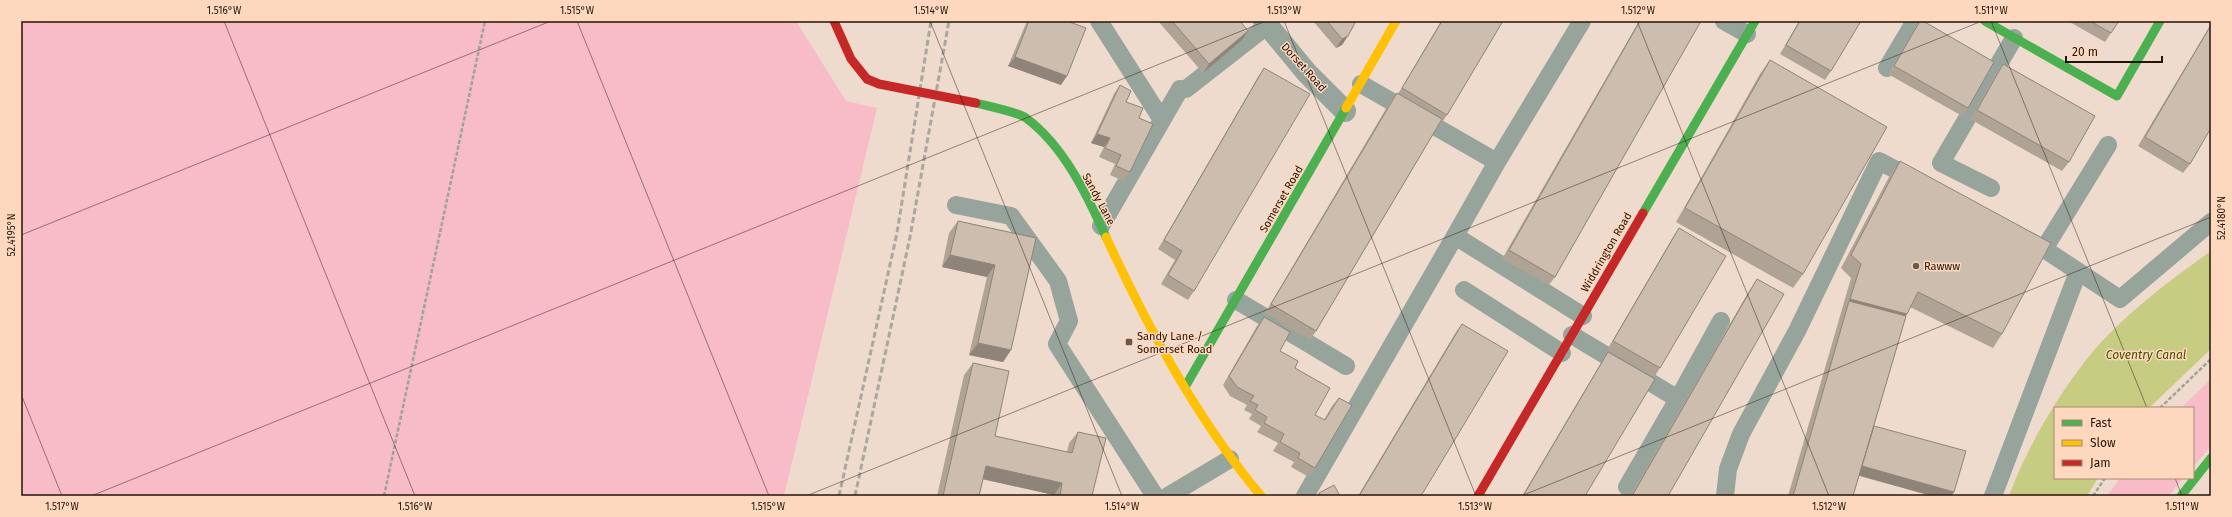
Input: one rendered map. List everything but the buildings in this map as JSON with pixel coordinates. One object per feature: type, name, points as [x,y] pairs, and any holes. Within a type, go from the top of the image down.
[{"type":"street","name":"Sandy Lane","points":[[834,21],[849,56],[859,71],[867,79],[879,84],[976,103],[1025,118],[1055,146],[1090,202],[1134,296],[1185,387],[1230,459],[1261,496]]},
{"type":"street","name":"Somerset Road","points":[[1185,387],[1396,21]]},
{"type":"street","points":[[1985,21],[2117,96],[2160,21]]},
{"type":"street","name":"Dorset Road","points":[[1266,23],[1307,73],[1345,111]]},
{"type":"street","name":"Widdrington Road","points":[[1478,496],[1751,28]]},
{"type":"street","points":[[2181,496],[2211,458]]},
{"type":"lane","points":[[1099,21],[1162,120]]},
{"type":"lane","points":[[1305,496],[1497,162],[1582,21]]},
{"type":"lane","points":[[1724,21],[1751,28]]},
{"type":"lane","points":[[1887,68],[1915,21]]},
{"type":"lane","points":[[1101,226],[1180,89],[1186,89],[1266,23]]},
{"type":"lane","points":[[1990,188],[1941,163],[2014,38]]},
{"type":"lane","points":[[1361,84],[1497,162]]},
{"type":"lane","points":[[2044,249],[2108,145]]},
{"type":"lane","points":[[1725,496],[1728,469],[1741,434],[1797,331],[1878,161],[1927,187]]},
{"type":"lane","points":[[956,205],[1011,216],[1058,281],[1070,321],[1057,344],[1155,496]]},
{"type":"lane","points":[[2010,230],[2044,249],[2120,299],[2211,222]]},
{"type":"lane","points":[[1454,236],[1583,316]]},
{"type":"lane","points":[[1993,496],[2078,272]]},
{"type":"lane","points":[[1464,290],[1562,352]]},
{"type":"lane","points":[[1236,300],[1346,366]]},
{"type":"lane","points":[[1627,488],[1721,321]]},
{"type":"lane","points":[[1572,335],[1678,399]]},
{"type":"lane","points":[[1168,496],[1230,459]]},
{"type":"path","points":[[384,496],[485,21]]},
{"type":"path","points":[[2161,407],[2211,359]]},
{"type":"path","points":[[2093,496],[2104,479]]},
{"type":"shaded area","points":[[21,21],[796,21],[846,101],[877,108],[784,496],[21,496]]},
{"type":"shaded area","points":[[2211,379],[2211,446],[2194,466],[2194,407],[2182,407]]},
{"type":"shaded area","points":[[2119,479],[2182,479],[2169,496],[2107,496]]},
{"type":"water","name":"Coventry Canal","points":[[2211,251],[2211,349],[2150,407],[2054,407],[2054,479],[2097,479],[2087,496],[2009,496],[2038,433],[2064,390],[2107,336],[2144,302]]},
{"type":"railway","points":[[839,496],[897,233],[931,21]]},
{"type":"railway","points":[[855,496],[910,237],[949,21]]},
{"type":"traffic: fast","points":[[1643,213],[1755,21]]},
{"type":"traffic: fast","points":[[1985,21],[2117,96],[2160,21]]},
{"type":"traffic: fast","points":[[976,103],[1010,111],[1026,118],[1040,129],[1052,142],[1073,172],[1106,237]]},
{"type":"traffic: fast","points":[[1185,387],[1346,108]]},
{"type":"traffic: fast","points":[[2181,496],[2211,458]]},
{"type":"traffic: slow","points":[[1346,108],[1396,21]]},
{"type":"traffic: slow","points":[[1106,237],[1139,305],[1175,372],[1216,436],[1261,496]]},
{"type":"traffic: jam","points":[[834,21],[851,59],[867,79]]},
{"type":"traffic: jam","points":[[867,79],[879,84],[976,103]]},
{"type":"traffic: jam","points":[[1478,496],[1643,213]]},
{"type":"place","name":"Rawww","points":[[1916,266]]},
{"type":"place","name":"Sandy Lane / Somerset Road","points":[[1129,342]]}]
